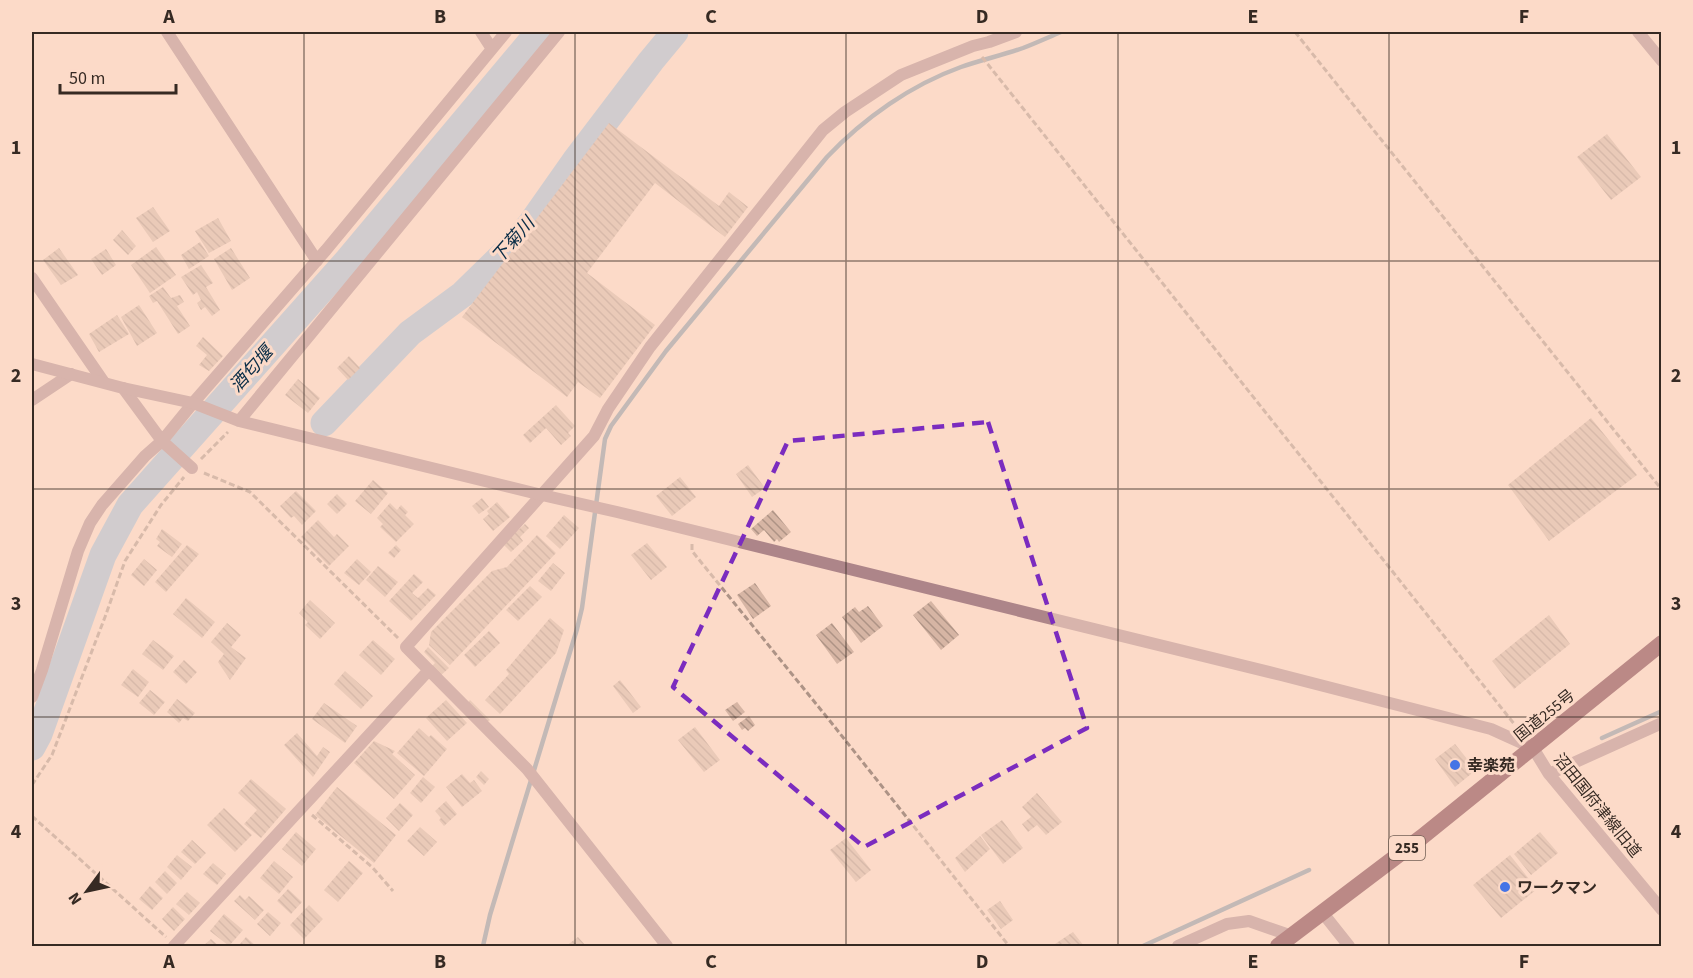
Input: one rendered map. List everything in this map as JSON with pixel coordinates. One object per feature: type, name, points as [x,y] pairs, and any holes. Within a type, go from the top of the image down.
[{"type":"highway","name":"国道255号","points":[[1278,946],[1422,837],[1662,643]]},
{"type":"street","points":[[167,32],[317,261]]},
{"type":"street","points":[[481,32],[492,49]]},
{"type":"street","points":[[32,697],[78,551],[90,523],[102,505],[145,456],[162,441],[317,261],[506,32]]},
{"type":"street","points":[[238,421],[559,32]]},
{"type":"street","points":[[667,946],[527,769],[406,647],[594,436],[608,409],[650,347],[823,130],[845,112],[901,75],[973,46],[1016,32]]},
{"type":"street","points":[[1638,32],[1662,61]]},
{"type":"street","points":[[32,278],[103,381]]},
{"type":"street","points":[[32,364],[123,388],[193,403],[238,421],[1281,675],[1491,729],[1533,748]]},
{"type":"street","points":[[32,400],[71,374]]},
{"type":"street","points":[[123,388],[162,441],[192,468]]},
{"type":"street","points":[[174,946],[429,670]]},
{"type":"street","points":[[1549,774],[1662,723]]},
{"type":"street","name":"沼田国府津線旧道","points":[[1533,748],[1549,774],[1662,910]]},
{"type":"street","points":[[1322,912],[1349,946]]},
{"type":"street","points":[[1178,946],[1227,924],[1249,921],[1292,936]]},
{"type":"path","points":[[1295,32],[1662,490]]},
{"type":"path","points":[[973,46],[1533,748]]},
{"type":"path","points":[[32,784],[52,755],[124,561],[161,505],[192,468],[238,421]]},
{"type":"path","points":[[192,468],[250,492],[406,647]]},
{"type":"path","points":[[692,530],[692,551],[1009,946]]},
{"type":"path","points":[[302,807],[373,868],[393,891]]},
{"type":"path","points":[[32,816],[174,946]]},
{"type":"highlighted area","points":[[988,422],[1087,728],[864,847],[673,687],[788,441]]},
{"type":"building","points":[[609,123],[719,206],[729,192],[748,207],[725,237],[655,183],[587,273],[655,325],[600,398],[578,382],[567,397],[462,317]]},
{"type":"building","points":[[1607,134],[1641,177],[1611,200],[1577,157]]},
{"type":"building","points":[[153,207],[170,231],[153,242],[136,218]]},
{"type":"building","points":[[218,218],[231,241],[209,253],[195,231]]},
{"type":"building","points":[[122,230],[136,246],[128,255],[113,240]]},
{"type":"building","points":[[200,242],[209,256],[189,269],[181,255]]},
{"type":"building","points":[[156,247],[176,275],[150,293],[131,265]]},
{"type":"building","points":[[59,248],[78,275],[61,285],[43,260]]},
{"type":"building","points":[[231,248],[250,278],[232,290],[214,259]]},
{"type":"building","points":[[106,249],[116,265],[102,275],[91,259]]},
{"type":"building","points":[[201,265],[213,283],[206,287],[220,310],[212,316],[205,307],[201,310],[197,303],[201,300],[197,292],[193,295],[181,277]]},
{"type":"building","points":[[163,287],[171,298],[180,295],[184,302],[177,306],[190,326],[178,334],[157,301],[153,303],[149,296]]},
{"type":"building","points":[[139,305],[157,333],[137,346],[121,317]]},
{"type":"building","points":[[117,315],[129,334],[99,352],[89,334]]},
{"type":"building","points":[[203,337],[223,356],[209,371],[199,365],[207,355],[196,346]]},
{"type":"building","points":[[349,356],[360,368],[348,380],[337,368]]},
{"type":"building","points":[[298,379],[320,398],[308,413],[285,395]]},
{"type":"building","points":[[556,405],[575,426],[568,433],[571,436],[561,445],[546,428],[530,443],[523,435]]},
{"type":"building","points":[[1591,418],[1637,475],[1549,541],[1508,485]]},
{"type":"building","points":[[748,465],[765,488],[752,497],[736,474]]},
{"type":"building","points":[[680,477],[696,497],[672,516],[656,496]]},
{"type":"building","points":[[373,480],[388,493],[371,514],[355,501]]},
{"type":"building","points":[[296,491],[316,511],[302,525],[294,516],[291,518],[280,506]]},
{"type":"building","points":[[337,494],[347,504],[337,514],[327,504]]},
{"type":"building","points":[[482,498],[489,507],[479,514],[472,506]]},
{"type":"building","points":[[497,502],[510,517],[493,531],[483,519],[489,514],[487,511]]},
{"type":"building","points":[[390,503],[397,510],[401,505],[408,512],[405,515],[414,524],[396,542],[380,527],[383,524],[377,518]]},
{"type":"building","points":[[773,510],[791,532],[779,542],[777,539],[774,542],[764,530],[757,536],[751,529]]},
{"type":"building","points":[[564,515],[579,528],[560,549],[546,536]]},
{"type":"building","points":[[318,520],[334,537],[337,534],[349,546],[329,566],[301,537]]},
{"type":"building","points":[[525,524],[529,528],[520,537],[523,541],[511,552],[503,544]]},
{"type":"building","points":[[162,529],[182,544],[172,557],[157,546],[160,542],[156,539]]},
{"type":"building","points":[[537,535],[556,553],[450,665],[429,645],[431,632],[492,571],[507,567]]},
{"type":"building","points":[[647,543],[667,567],[651,580],[631,555]]},
{"type":"building","points":[[187,545],[199,554],[166,592],[155,582]]},
{"type":"building","points":[[396,545],[401,550],[394,558],[388,553]]},
{"type":"building","points":[[144,559],[157,570],[144,586],[131,575]]},
{"type":"building","points":[[357,559],[371,572],[359,585],[344,573]]},
{"type":"building","points":[[553,563],[565,573],[551,591],[538,581]]},
{"type":"building","points":[[378,566],[398,582],[385,597],[366,580]]},
{"type":"building","points":[[414,574],[423,582],[412,593],[418,598],[428,588],[436,595],[411,621],[389,601]]},
{"type":"building","points":[[755,583],[771,606],[753,619],[737,595]]},
{"type":"building","points":[[530,586],[542,597],[518,621],[506,610]]},
{"type":"building","points":[[186,598],[215,622],[202,638],[173,614]]},
{"type":"building","points":[[310,600],[335,623],[320,639],[305,625],[308,622],[299,613]]},
{"type":"building","points":[[931,601],[959,635],[941,650],[913,615]]},
{"type":"building","points":[[868,606],[883,626],[861,643],[842,617],[855,607],[859,612]]},
{"type":"building","points":[[1549,615],[1570,644],[1514,689],[1492,661]]},
{"type":"building","points":[[550,618],[564,630],[556,653],[500,714],[485,700],[509,674],[506,670]]},
{"type":"building","points":[[227,623],[241,635],[231,647],[246,658],[230,680],[218,662],[224,654],[211,642]]},
{"type":"building","points":[[832,623],[854,652],[837,664],[816,635]]},
{"type":"building","points":[[489,631],[500,643],[475,667],[464,655]]},
{"type":"building","points":[[153,640],[174,656],[163,670],[142,654]]},
{"type":"building","points":[[373,640],[395,659],[381,675],[359,655]]},
{"type":"building","points":[[428,647],[449,668],[439,677],[430,668],[435,663],[424,652]]},
{"type":"building","points":[[184,660],[197,672],[186,684],[173,672]]},
{"type":"building","points":[[133,669],[149,682],[138,697],[121,685]]},
{"type":"building","points":[[345,671],[373,696],[361,709],[334,684]]},
{"type":"building","points":[[620,680],[641,707],[633,713],[613,686]]},
{"type":"building","points":[[150,690],[165,702],[154,715],[139,703]]},
{"type":"building","points":[[177,699],[195,713],[188,721],[183,718],[179,723],[167,712]]},
{"type":"building","points":[[446,700],[467,723],[447,741],[426,718]]},
{"type":"building","points":[[470,700],[490,720],[486,723],[467,704]]},
{"type":"building","points":[[737,702],[745,712],[733,721],[725,710]]},
{"type":"building","points":[[324,703],[357,726],[345,743],[312,719]]},
{"type":"building","points":[[749,716],[755,725],[748,731],[745,728],[742,730],[738,724]]},
{"type":"building","points":[[695,727],[720,760],[704,772],[678,740]]},
{"type":"building","points":[[419,728],[447,749],[424,776],[397,753]]},
{"type":"building","points":[[297,733],[317,756],[323,747],[330,752],[313,777],[284,745]]},
{"type":"building","points":[[374,741],[395,751],[392,754],[415,775],[394,799],[354,763]]},
{"type":"building","name":"幸楽苑","points":[[1455,744],[1476,770],[1455,787],[1435,759]]},
{"type":"building","points":[[481,771],[489,779],[484,785],[476,777]]},
{"type":"building","points":[[462,774],[470,783],[474,780],[482,791],[462,807],[446,787]]},
{"type":"building","points":[[423,777],[435,787],[421,803],[410,793]]},
{"type":"building","points":[[251,779],[286,809],[261,838],[244,824],[257,810],[238,793]]},
{"type":"building","points":[[337,787],[396,835],[374,863],[315,815]]},
{"type":"building","points":[[1037,793],[1062,822],[1046,835],[1037,825],[1028,832],[1022,824],[1031,817],[1022,807]]},
{"type":"building","points":[[446,801],[457,814],[444,826],[435,811]]},
{"type":"building","points":[[400,803],[413,815],[399,831],[386,818]]},
{"type":"building","points":[[224,808],[252,835],[235,852],[207,825]]},
{"type":"building","points":[[1002,820],[1023,848],[1003,864],[981,835]]},
{"type":"building","points":[[420,827],[437,842],[424,856],[407,841]]},
{"type":"building","points":[[296,832],[316,849],[302,866],[282,849]]},
{"type":"building","points":[[1540,832],[1558,853],[1531,875],[1514,854]]},
{"type":"building","points":[[980,836],[990,849],[965,872],[955,858]]},
{"type":"building","points":[[846,838],[871,870],[856,882],[830,850]]},
{"type":"building","points":[[192,840],[206,853],[195,864],[181,852]]},
{"type":"building","points":[[177,855],[192,867],[181,880],[167,867]]},
{"type":"building","name":"ワークマン","points":[[1510,855],[1537,889],[1501,918],[1473,885]]},
{"type":"building","points":[[274,861],[293,877],[279,894],[260,878]]},
{"type":"building","points":[[349,861],[363,873],[338,902],[324,890]]},
{"type":"building","points":[[213,863],[226,874],[217,885],[203,874]]},
{"type":"building","points":[[165,871],[177,883],[167,894],[155,882]]},
{"type":"building","points":[[150,886],[163,898],[152,910],[139,899]]},
{"type":"building","points":[[288,889],[302,902],[291,914],[277,901]]},
{"type":"building","points":[[187,892],[200,903],[189,915],[176,904]]},
{"type":"building","points":[[240,895],[245,900],[249,896],[264,910],[255,920],[234,901]]},
{"type":"building","points":[[1000,901],[1013,920],[1001,929],[987,910]]},
{"type":"building","points":[[309,905],[323,919],[304,939],[290,925]]},
{"type":"building","points":[[173,907],[185,919],[174,931],[162,919]]},
{"type":"building","points":[[268,912],[281,923],[270,936],[257,924]]},
{"type":"building","points":[[224,914],[243,930],[229,946],[210,931]]},
{"type":"building","points":[[1073,932],[1084,946],[1052,946]]},
{"type":"building","points":[[246,937],[256,946],[238,946]]},
{"type":"building","points":[[578,937],[586,946],[566,946]]},
{"type":"building","points":[[211,939],[219,946],[203,946]]},
{"type":"waterway","name":"酒匂堰","points":[[32,747],[39,734],[103,555],[130,505],[348,260],[539,32]]},
{"type":"waterway","name":"下菊川","points":[[324,423],[410,333],[463,294],[511,247],[675,32]]},
{"type":"waterway","points":[[483,946],[490,915],[577,629],[582,608],[605,439],[611,426],[666,351],[841,143],[872,116],[924,83],[942,74],[1023,48],[1061,32]]},
{"type":"waterway","points":[[1602,738],[1662,711]]},
{"type":"waterway","points":[[1143,946],[1309,870]]},
{"type":"place","name":"幸楽苑","points":[[1455,765]]},
{"type":"place","name":"ワークマン","points":[[1505,887]]}]
